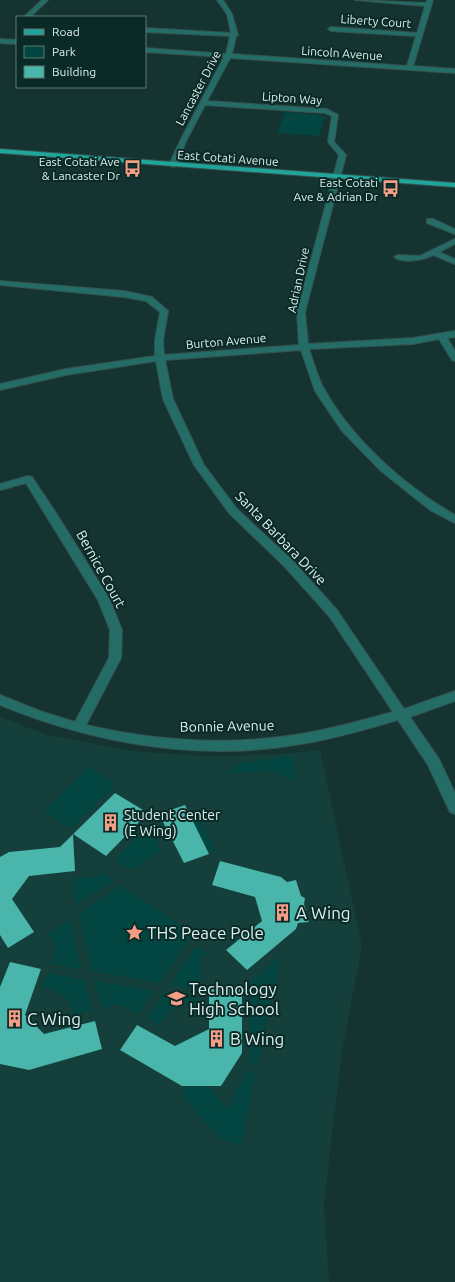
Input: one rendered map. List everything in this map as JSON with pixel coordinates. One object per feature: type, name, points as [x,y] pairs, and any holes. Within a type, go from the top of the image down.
[{"type":"main road","name":"East Cotati Avenue","points":[[0,151],[455,186]]},
{"type":"street","points":[[28,16],[45,0]]},
{"type":"street","points":[[146,30],[235,35],[232,18],[220,0]]},
{"type":"street","points":[[358,0],[430,3],[409,68]]},
{"type":"street","name":"Liberty Court","points":[[331,29],[420,35]]},
{"type":"street","name":"Lancaster Drive","points":[[173,165],[182,141],[228,56],[235,35]]},
{"type":"street","points":[[0,41],[16,42]]},
{"type":"street","name":"Lincoln Avenue","points":[[146,50],[455,71]]},
{"type":"street","name":"Lipton Way","points":[[203,103],[326,111],[335,115],[331,139],[343,156],[336,177]]},
{"type":"street","name":"Adrian Drive","points":[[336,177],[302,312],[304,346],[320,391],[345,430],[385,469],[434,508],[455,520]]},
{"type":"street","points":[[430,221],[455,232]]},
{"type":"street","points":[[398,257],[421,258],[455,241]]},
{"type":"street","points":[[432,252],[455,262]]},
{"type":"street","name":"Santa Barbara Drive","points":[[0,283],[124,294],[149,299],[164,311],[159,340],[160,358],[168,399],[199,465],[233,511],[288,563],[333,613],[434,763],[455,808]]},
{"type":"street","name":"Burton Avenue","points":[[0,387],[66,372],[160,358],[304,346],[413,341],[455,334]]},
{"type":"street","points":[[441,336],[455,358]]},
{"type":"street","name":"Bernice Court","points":[[0,487],[28,479],[53,516],[104,600],[116,630],[115,658],[78,728]]},
{"type":"street","name":"Bonnie Avenue","points":[[0,700],[29,713],[78,728],[123,738],[164,743],[209,745],[253,744],[298,740],[402,715],[455,696]]},
{"type":"shaded area","name":"Technology High School","points":[[0,717],[47,735],[132,751],[206,756],[267,755],[320,750],[362,946],[342,1051],[324,1203],[329,1282],[0,1282]]},
{"type":"green space","points":[[285,112],[319,115],[325,117],[319,136],[277,133]]},
{"type":"green space","points":[[292,756],[297,781],[295,782],[274,771],[225,773],[241,763]]},
{"type":"green space","points":[[89,767],[116,784],[71,829],[44,811]]},
{"type":"green space","points":[[196,812],[215,850],[209,852],[189,814]]},
{"type":"green space","points":[[150,823],[160,851],[132,870],[115,860]]},
{"type":"green space","points":[[103,873],[114,881],[78,904],[73,899],[73,879],[100,876]]},
{"type":"green space","points":[[121,885],[193,934],[160,983],[92,971],[79,914]]},
{"type":"green space","points":[[70,920],[81,969],[51,964],[57,948],[48,934]]},
{"type":"green space","points":[[196,946],[207,953],[200,958],[200,990],[170,985]]},
{"type":"green space","points":[[281,956],[257,1067],[247,1061],[251,1055],[249,983]]},
{"type":"green space","points":[[48,973],[84,980],[92,1011],[74,1016],[70,1004],[64,996],[49,989],[42,988]]},
{"type":"green space","points":[[95,981],[154,991],[139,1014],[119,1004],[102,1008]]},
{"type":"green space","points":[[164,993],[200,999],[200,1003],[176,1007],[167,1014],[160,1025],[147,1019]]},
{"type":"green space","points":[[249,1070],[255,1074],[241,1145],[220,1139],[183,1097],[185,1086],[209,1086],[227,1109]]},
{"type":"building","name":"Student Center (E Wing)","points":[[115,793],[148,813],[106,856],[73,834]]},
{"type":"building","points":[[185,805],[209,854],[184,863],[159,814]]},
{"type":"building","points":[[73,834],[75,871],[29,876],[12,899],[34,932],[8,948],[0,935],[0,857],[9,852],[60,847]]},
{"type":"building","name":"A Wing","points":[[220,861],[281,877],[287,882],[296,880],[301,896],[305,898],[304,904],[309,922],[298,923],[296,929],[247,970],[226,950],[262,921],[255,897],[212,885]]},
{"type":"building","name":"C Wing","points":[[10,962],[41,969],[25,1015],[44,1034],[95,1021],[102,1049],[29,1070],[0,1064],[0,987]]},
{"type":"building","name":"B Wing","points":[[209,986],[242,986],[242,1053],[221,1086],[182,1086],[120,1050],[137,1025],[175,1046],[209,1029]]},
{"type":"place","name":"East Cotati Ave & Lancaster Dr","points":[[133,168]]},
{"type":"place","name":"East Cotati Ave & Adrian Dr","points":[[391,189]]},
{"type":"place","name":"Student Center (E Wing)","points":[[111,823]]},
{"type":"place","name":"A Wing","points":[[283,912]]},
{"type":"place","name":"THS Peace Pole","points":[[134,932]]},
{"type":"place","name":"Technology High School","points":[[176,998]]},
{"type":"place","name":"C Wing","points":[[14,1018]]},
{"type":"place","name":"B Wing","points":[[217,1038]]}]
